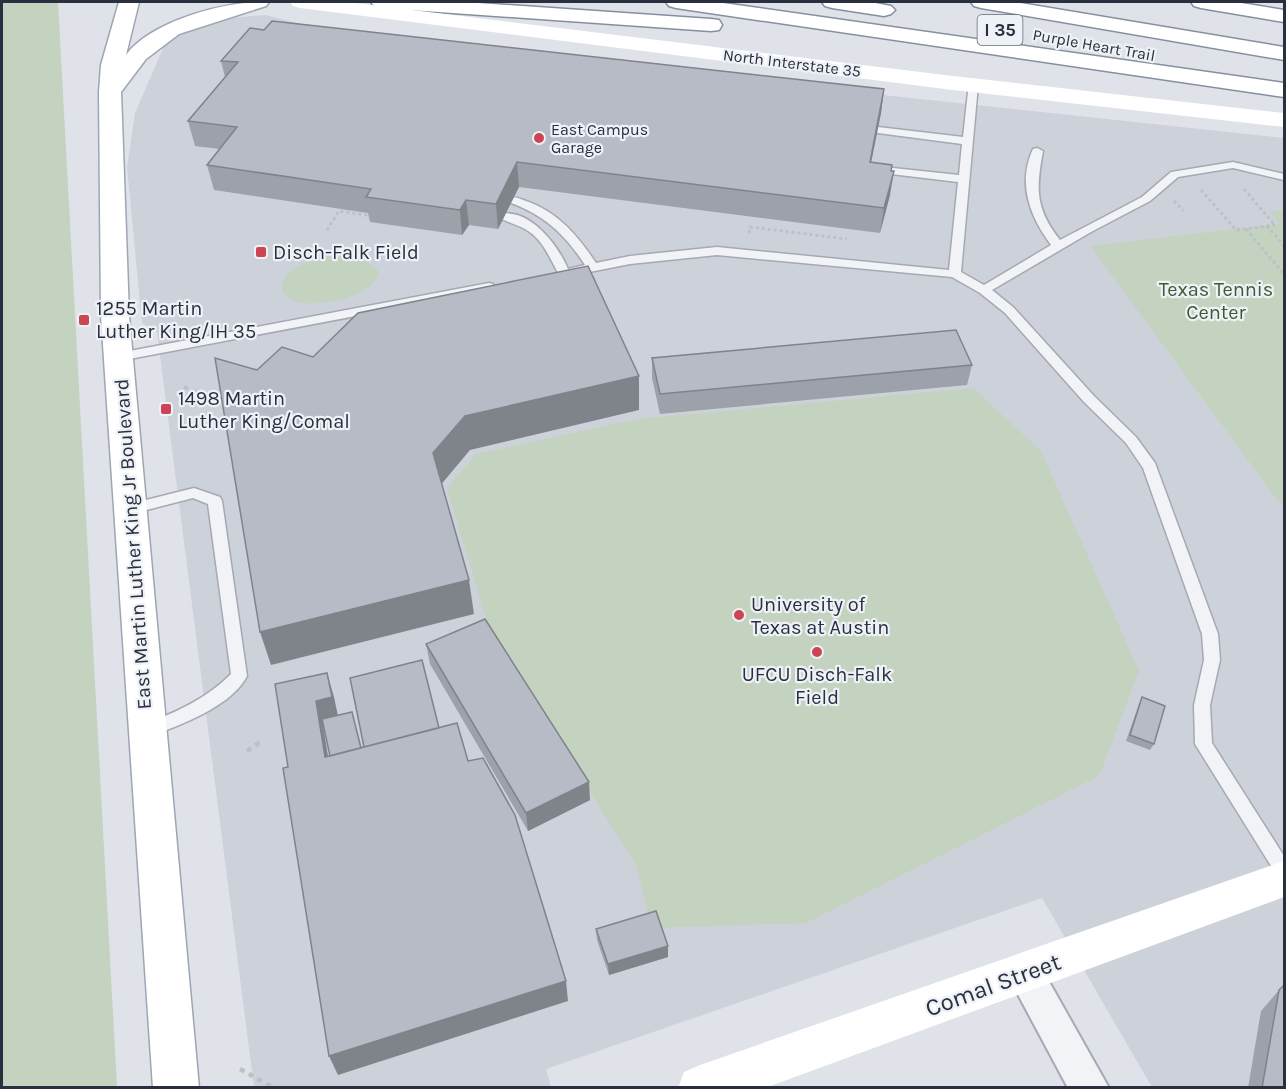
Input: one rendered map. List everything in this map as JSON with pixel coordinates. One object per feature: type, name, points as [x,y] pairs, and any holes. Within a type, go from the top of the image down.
[{"type":"main road","name":"East Martin Luther King Jr Boulevard","points":[[129,2],[112,65],[110,92],[115,315],[176,1088]]},
{"type":"main road","points":[[110,92],[138,54],[171,29],[259,2]]},
{"type":"main road","name":"North Interstate 35","points":[[300,2],[973,85],[1284,120]]},
{"type":"main road","points":[[381,2],[963,45],[1163,65],[1284,90]]},
{"type":"main road","points":[[676,2],[963,45]]},
{"type":"main road","name":"Purple Heart Trail","points":[[832,2],[915,15],[1163,65],[1284,77]]},
{"type":"main road","name":"Purple Heart Trail","points":[[981,2],[1284,54]]},
{"type":"main road","name":"Purple Heart Trail","points":[[1056,2],[1284,42]]},
{"type":"main road","points":[[1201,2],[1284,16]]},
{"type":"main road","points":[[1020,9],[1284,66]]},
{"type":"main road","name":"Comal Street","points":[[711,1086],[1284,879]]},
{"type":"street","points":[[1025,974],[1090,1088]]},
{"type":"lane","points":[[955,274],[973,85]]},
{"type":"lane","points":[[878,130],[967,141]]},
{"type":"lane","points":[[1037,151],[1030,192],[1040,224],[1058,246]]},
{"type":"lane","points":[[984,290],[1058,246],[1146,199],[1175,174],[1233,165],[1284,177]]},
{"type":"lane","points":[[871,168],[964,179]]},
{"type":"lane","points":[[512,200],[540,211],[559,222],[574,238],[592,267]]},
{"type":"lane","points":[[504,216],[526,223],[545,237],[559,274],[678,254],[717,251],[955,274],[984,290],[1009,310],[1089,399],[1131,440],[1150,467],[1210,634],[1212,660],[1202,705],[1204,744],[1284,871]]},
{"type":"lane","points":[[119,357],[508,283]]},
{"type":"lane","points":[[131,509],[194,493],[215,501],[239,676],[223,694],[185,717],[148,730]]},
{"type":"path","points":[[1214,204],[1236,230],[1275,225],[1253,199]]},
{"type":"path","points":[[327,230],[339,211],[374,216]]},
{"type":"path","points":[[1266,226],[1284,246]]},
{"type":"path","points":[[1245,228],[1284,274]]},
{"type":"path","points":[[750,229],[850,240]]},
{"type":"path","points":[[184,387],[216,400]]},
{"type":"path","points":[[247,751],[262,740]]},
{"type":"path","points":[[240,1069],[274,1088]]},
{"type":"shaded area","name":"University of Texas at Austin","points":[[265,15],[301,24],[556,60],[1284,138],[1284,1087],[1152,1087],[1042,898],[546,1069],[551,1087],[254,1087],[157,332],[142,323],[127,167],[135,113],[164,46],[189,28],[218,19]]},
{"type":"green space","points":[[2,2],[58,2],[117,1087],[2,1087]]},
{"type":"green space","name":"Texas Tennis Center","points":[[1284,210],[1284,509],[1090,246],[1279,224],[1270,212]]},
{"type":"green space","points":[[347,255],[361,258],[378,270],[376,279],[370,286],[348,297],[323,303],[297,302],[282,292],[283,282],[295,267],[316,259]]},
{"type":"green space","name":"UFCU Disch-Falk Field","points":[[973,388],[1041,451],[1139,671],[1099,776],[806,923],[652,928],[636,865],[490,632],[447,488],[476,454],[638,419]]},
{"type":"building","name":"East Campus Garage","points":[[272,21],[884,89],[870,162],[892,165],[891,171],[894,171],[884,208],[517,162],[496,204],[466,200],[460,210],[366,197],[371,189],[207,165],[237,127],[188,121],[238,62],[221,61],[250,28],[264,30]]},
{"type":"building","points":[[588,266],[639,376],[465,416],[433,453],[469,580],[260,632],[215,358],[257,370],[282,347],[313,357],[358,313]]},
{"type":"building","points":[[956,330],[972,365],[660,394],[652,358]]},
{"type":"building","points":[[485,619],[589,782],[526,813],[426,644]]},
{"type":"building","points":[[422,660],[439,728],[364,747],[350,678]]},
{"type":"building","points":[[327,673],[332,697],[316,701],[325,757],[457,723],[468,761],[483,758],[515,815],[566,981],[329,1056],[283,768],[288,767],[275,684]]},
{"type":"building","points":[[1142,697],[1165,706],[1154,744],[1130,735]]},
{"type":"building","points":[[352,712],[361,748],[330,756],[322,719]]},
{"type":"building","points":[[656,911],[668,946],[608,964],[596,929]]},
{"type":"building","points":[[1284,985],[1284,1088],[1262,1088],[1279,990]]},
{"type":"place","name":"East Campus Garage","points":[[539,138]]},
{"type":"place","name":"Disch-Falk Field","points":[[261,252]]},
{"type":"place","name":"1255 Martin Luther King/IH 35","points":[[84,320]]},
{"type":"place","name":"1498 Martin Luther King/Comal","points":[[166,409]]},
{"type":"place","name":"University of Texas at Austin","points":[[739,615]]},
{"type":"place","name":"UFCU Disch-Falk Field","points":[[817,652]]}]
